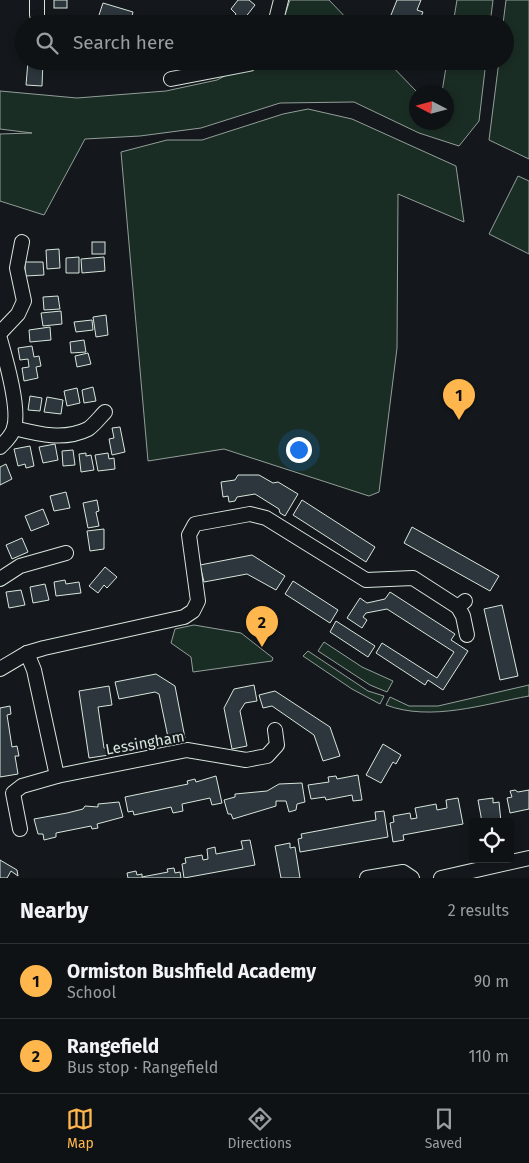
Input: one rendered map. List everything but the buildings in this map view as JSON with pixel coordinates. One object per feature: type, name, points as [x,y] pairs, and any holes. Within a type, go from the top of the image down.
[{"type":"street","points":[[36,0],[36,15]]},
{"type":"street","points":[[277,15],[281,0]]},
{"type":"street","points":[[170,78],[215,70]]},
{"type":"street","points":[[0,333],[18,314],[24,301],[17,268],[22,242]]},
{"type":"street","points":[[0,339],[7,362],[14,402],[14,428],[0,447]]},
{"type":"street","points":[[14,428],[42,435],[62,436],[88,428],[105,412]]},
{"type":"street","points":[[0,669],[27,654],[184,617],[193,611],[198,601],[189,535],[195,524],[250,514],[266,518],[366,580],[412,578],[462,604],[467,635]]},
{"type":"street","points":[[0,579],[20,566],[66,553]]},
{"type":"street","points":[[27,654],[34,670],[57,776]]},
{"type":"street","name":"Lessingham","points":[[20,829],[13,793],[22,786],[57,776],[187,750],[246,760],[267,756],[277,745],[275,730]]},
{"type":"street","points":[[441,878],[529,858]]},
{"type":"street","points":[[367,878],[404,872],[412,878]]},
{"type":"green space","points":[[290,0],[329,0],[343,15],[285,15]]},
{"type":"green space","points":[[457,0],[493,0],[491,15],[454,15]]},
{"type":"green space","points":[[506,0],[529,0],[529,159],[489,140],[498,70],[514,70],[514,15],[504,15]]},
{"type":"green space","points":[[236,70],[396,70],[410,85],[409,128],[354,102],[280,103],[201,128],[140,136],[85,139],[44,215],[0,201],[0,134],[32,133],[0,129],[0,91],[77,98],[166,91],[217,80]]},
{"type":"green space","points":[[446,70],[485,70],[479,121],[459,146],[413,130],[454,130],[454,85],[443,85]]},
{"type":"green space","points":[[308,109],[352,119],[456,166],[464,222],[398,194],[397,348],[379,492],[369,496],[224,449],[148,461],[121,152],[167,140],[202,140],[283,114]]},
{"type":"green space","points":[[518,176],[529,181],[529,254],[489,234]]},
{"type":"green space","points":[[194,625],[241,633],[273,658],[272,661],[193,672],[191,657],[171,643],[175,629]]},
{"type":"green space","points":[[324,642],[362,667],[393,681],[387,692],[370,685],[318,651]]},
{"type":"green space","points":[[308,651],[368,691],[384,696],[380,704],[352,689],[303,656]]},
{"type":"green space","points":[[529,685],[529,696],[458,710],[421,712],[403,710],[386,705],[390,697],[409,706],[438,706]]},
{"type":"place","name":"Ormiston Bushfield Academy","points":[[459,420]]},
{"type":"place","name":"Rangefield","points":[[262,647]]}]
